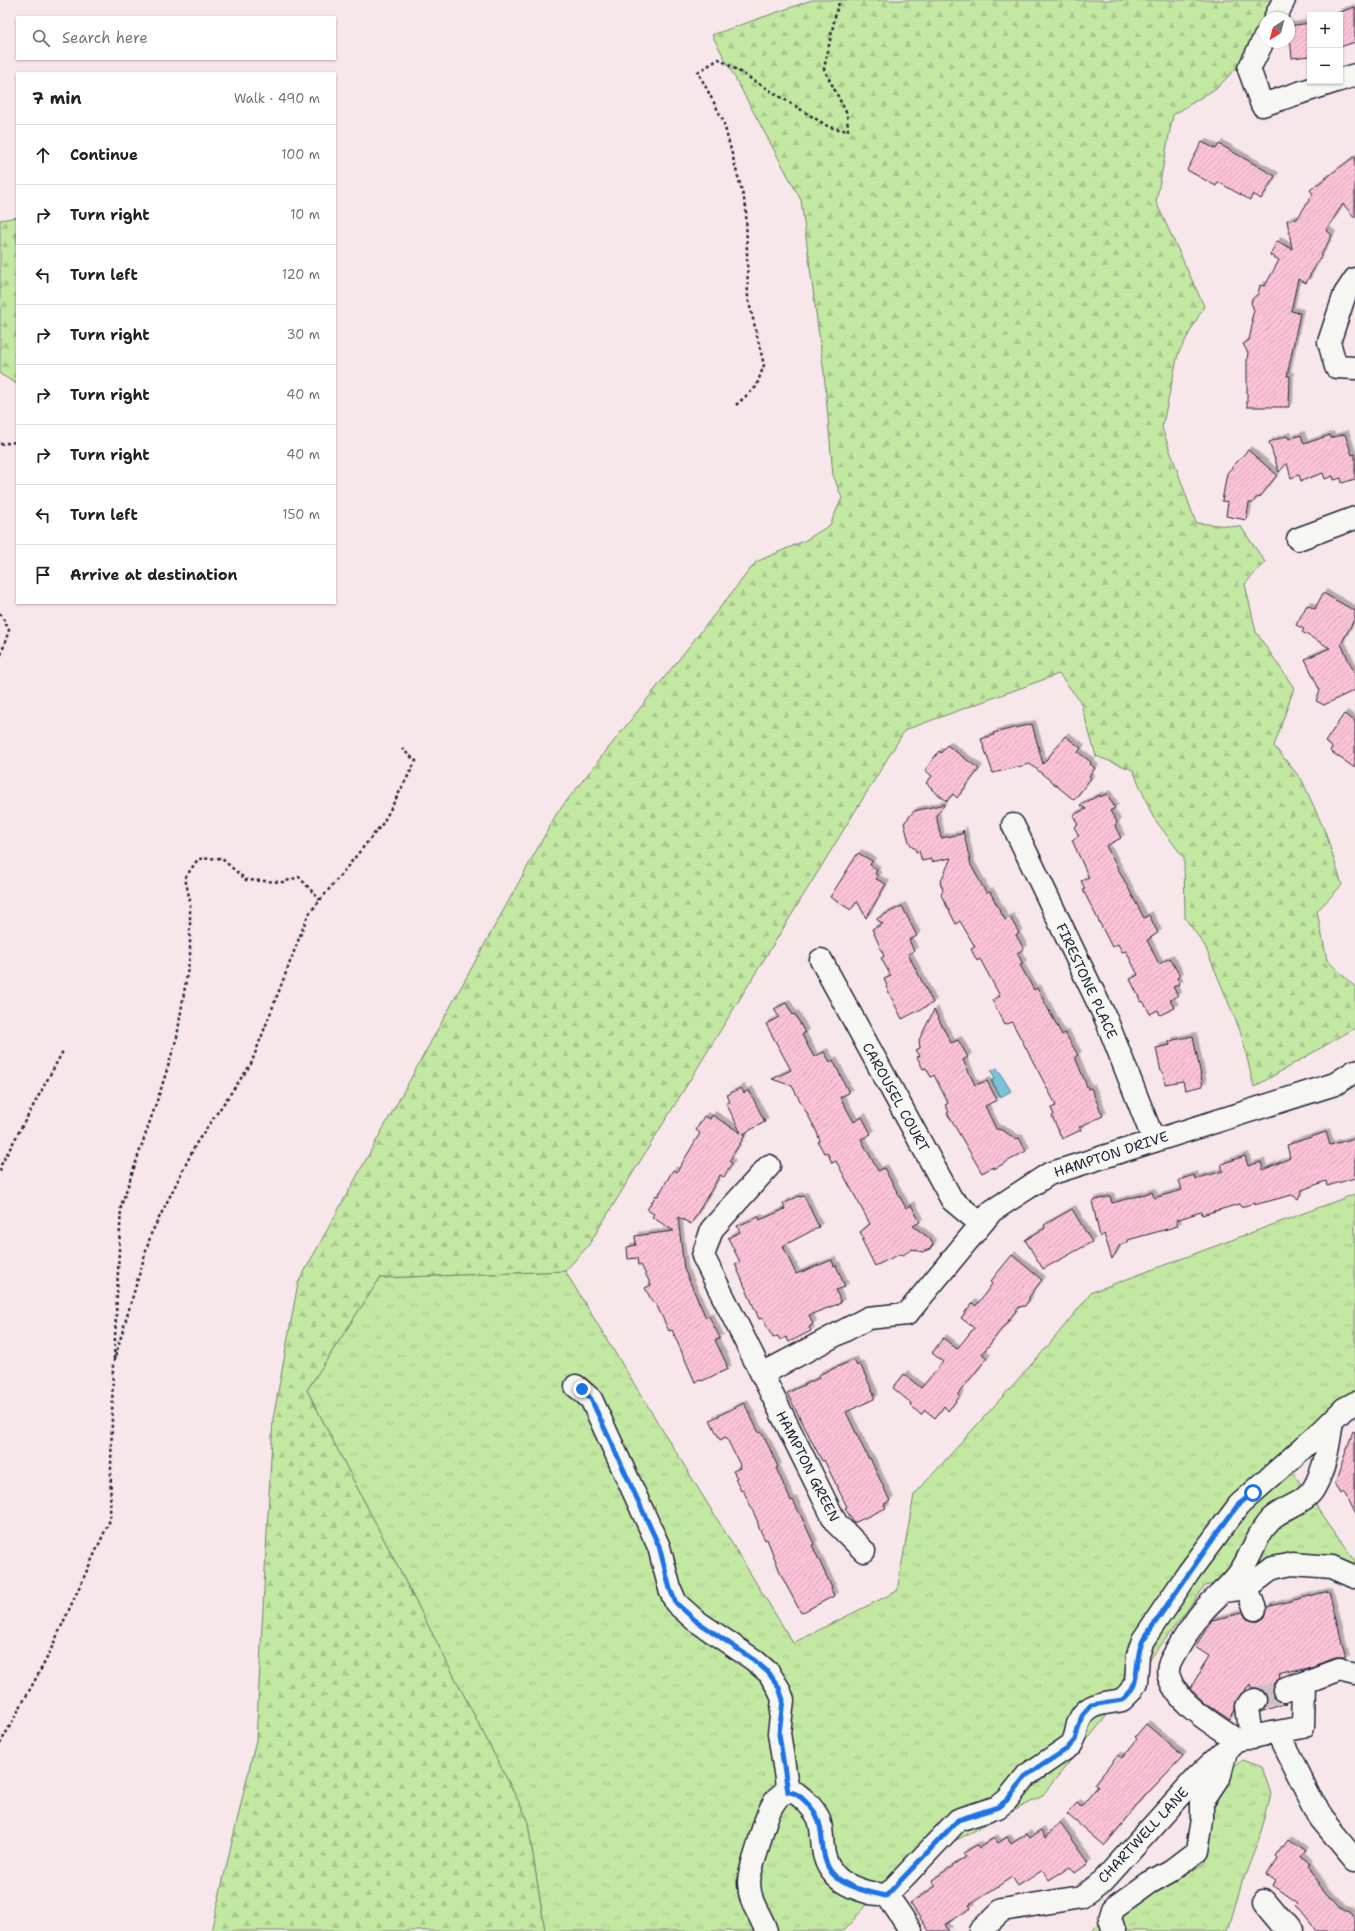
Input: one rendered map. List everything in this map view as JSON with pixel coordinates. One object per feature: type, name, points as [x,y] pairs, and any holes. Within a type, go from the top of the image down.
[{"type":"street","points":[[1278,12],[1284,0]]},
{"type":"street","points":[[1260,48],[1249,69],[1262,105],[1327,84]]},
{"type":"street","points":[[1343,79],[1355,75]]},
{"type":"street","points":[[1345,368],[1329,342],[1345,294],[1355,279]]},
{"type":"street","points":[[1298,539],[1355,518]]},
{"type":"street","name":"FIRESTONE PLACE","points":[[1013,825],[1106,1019],[1154,1141]]},
{"type":"street","name":"CAROUSEL COURT","points":[[821,960],[952,1200],[981,1224]]},
{"type":"street","name":"HAMPTON DRIVE","points":[[762,1374],[868,1318],[907,1314],[992,1211],[1049,1174],[1335,1084],[1355,1071]]},
{"type":"street","name":"HAMPTON GREEN","points":[[769,1166],[712,1229],[703,1256],[836,1523],[864,1551]]},
{"type":"street","points":[[576,1386],[586,1394],[597,1412],[659,1546],[670,1589],[676,1603],[695,1620],[754,1660],[775,1681],[783,1700],[779,1734],[788,1792]]},
{"type":"street","points":[[886,1896],[958,1820],[998,1807],[1007,1800],[1027,1775],[1067,1749],[1075,1740],[1082,1715],[1091,1705],[1122,1700],[1127,1697],[1136,1682],[1138,1655],[1143,1640],[1238,1505],[1344,1409],[1355,1403]]},
{"type":"street","points":[[1255,1610],[1243,1579],[1255,1540],[1275,1515],[1307,1497],[1314,1488],[1327,1450],[1332,1421]]},
{"type":"street","points":[[1238,1743],[1190,1707],[1173,1684],[1168,1671],[1168,1666],[1198,1618],[1223,1591],[1243,1579],[1273,1568],[1292,1564],[1332,1567],[1355,1577]]},
{"type":"street","points":[[1284,1690],[1339,1670],[1355,1674]]},
{"type":"street","points":[[1238,1743],[1303,1727],[1304,1683]]},
{"type":"street","points":[[1114,1931],[1110,1919],[1113,1910],[1148,1883],[1172,1870],[1197,1851],[1202,1820],[1202,1802],[1220,1775],[1238,1743],[1247,1707],[1250,1702],[1255,1700]]},
{"type":"street","points":[[1278,1733],[1321,1819],[1355,1860]]},
{"type":"street","name":"CHARTWELL LANE","points":[[980,1931],[1002,1910],[1081,1897],[1103,1881],[1197,1777],[1238,1743]]},
{"type":"street","points":[[766,1931],[755,1910],[749,1881],[764,1822],[775,1802],[783,1793],[788,1792],[794,1792],[801,1797],[818,1817],[821,1828],[821,1844],[825,1858],[834,1874],[839,1879],[859,1889],[886,1896],[911,1931]]},
{"type":"street","points":[[1264,1901],[1289,1931]]},
{"type":"path","points":[[736,405],[756,387],[764,365],[748,298],[746,207],[723,120],[698,72],[719,59],[829,127],[848,130],[847,114],[824,69],[840,0]]},
{"type":"path","points":[[0,444],[16,442]]},
{"type":"path","points":[[0,613],[9,630],[0,658]]},
{"type":"path","points":[[113,1364],[151,1234],[197,1142],[251,1064],[308,915],[383,823],[416,761],[402,748]]},
{"type":"path","points":[[0,1744],[46,1660],[110,1520],[113,1364],[121,1206],[177,1037],[190,955],[190,901],[185,878],[198,859],[220,858],[246,880],[283,882],[299,877],[320,900]]},
{"type":"path","points":[[0,1170],[1,1165],[63,1052]]},
{"type":"green space","points":[[812,0],[1273,0],[1267,12],[1259,12],[1259,30],[1245,59],[1218,87],[1173,115],[1156,202],[1204,306],[1178,354],[1162,428],[1196,523],[1241,527],[1265,562],[1245,584],[1256,632],[1294,688],[1274,746],[1302,780],[1326,834],[1342,885],[1317,911],[1327,960],[1355,987],[1355,1028],[1254,1087],[1241,1033],[1205,946],[1185,918],[1184,858],[1153,817],[1133,770],[1096,756],[1080,701],[1059,674],[905,730],[588,1246],[565,1271],[380,1278],[307,1390],[527,1818],[545,1931],[211,1931],[256,1740],[273,1419],[298,1283],[557,813],[756,562],[804,541],[830,525],[842,498],[833,475],[824,373],[801,200],[712,35]]},
{"type":"green space","points":[[16,217],[16,383],[0,374],[0,220]]},
{"type":"green space","points":[[1355,1194],[1355,1413],[1287,1464],[1355,1561],[1355,1570],[1250,1576],[1205,1586],[1125,1693],[1041,1797],[925,1856],[866,1906],[843,1931],[545,1931],[527,1818],[307,1390],[380,1278],[565,1271],[793,1643],[897,1591],[914,1495],[1047,1347],[1092,1292]]},
{"type":"green space","points":[[1243,1760],[1262,1767],[1271,1794],[1263,1825],[1243,1877],[1228,1931],[1092,1931],[1113,1909],[1163,1889],[1205,1863],[1210,1822],[1209,1796],[1220,1779]]},
{"type":"water","points":[[997,1068],[1011,1091],[1001,1097],[991,1081],[995,1078],[991,1071]]},
{"type":"building","points":[[1355,7],[1355,42],[1343,46],[1343,12],[1340,12]]},
{"type":"building","points":[[1307,23],[1307,56],[1292,58],[1291,48],[1295,48],[1295,25]]},
{"type":"building","points":[[1202,142],[1216,149],[1219,144],[1275,176],[1261,199],[1253,194],[1250,200],[1218,182],[1216,186],[1187,170]]},
{"type":"building","points":[[1355,156],[1355,218],[1343,204],[1326,230],[1332,235],[1306,283],[1298,279],[1291,311],[1300,313],[1287,376],[1290,376],[1289,407],[1247,407],[1248,353],[1243,344],[1249,340],[1253,321],[1251,321],[1254,310],[1251,303],[1252,299],[1258,294],[1260,285],[1265,286],[1279,260],[1270,255],[1277,241],[1292,249],[1287,220],[1297,219],[1313,194],[1310,190]]},
{"type":"building","points":[[1345,434],[1352,455],[1355,454],[1355,479],[1342,483],[1341,478],[1334,480],[1333,476],[1325,479],[1323,473],[1301,481],[1299,475],[1291,478],[1287,463],[1279,472],[1269,442],[1287,436],[1289,439],[1301,435],[1304,444],[1330,435],[1331,438]]},
{"type":"building","points":[[1248,450],[1277,475],[1260,497],[1256,498],[1253,503],[1249,503],[1246,520],[1226,516],[1228,502],[1222,501],[1227,473]]},
{"type":"building","points":[[1323,593],[1355,611],[1355,618],[1341,644],[1355,674],[1355,690],[1324,705],[1316,701],[1320,691],[1305,659],[1330,648],[1302,632],[1304,629],[1296,625],[1307,605],[1315,609]]},
{"type":"building","points":[[1344,714],[1355,721],[1355,768],[1330,751],[1332,747],[1325,742]]},
{"type":"building","points":[[1032,724],[1043,764],[1065,736],[1081,748],[1078,752],[1091,762],[1090,764],[1095,768],[1089,776],[1091,778],[1074,800],[1030,764],[993,773],[981,739],[994,735],[993,733]]},
{"type":"building","points":[[947,745],[979,769],[957,798],[953,794],[947,801],[931,789],[932,788],[926,783],[932,776],[925,770],[939,751],[941,753]]},
{"type":"building","points":[[1107,794],[1115,808],[1110,811],[1117,822],[1115,826],[1121,838],[1106,846],[1144,918],[1149,915],[1158,933],[1147,940],[1159,964],[1170,958],[1180,976],[1177,978],[1180,984],[1173,987],[1178,996],[1170,1000],[1175,1008],[1160,1015],[1158,1010],[1150,1014],[1143,1001],[1141,1002],[1130,979],[1138,975],[1126,951],[1122,952],[1118,944],[1112,947],[1083,890],[1085,889],[1081,881],[1089,878],[1072,840],[1079,836],[1074,827],[1078,825],[1073,815],[1086,809],[1080,805],[1100,795],[1100,797]]},
{"type":"building","points":[[945,804],[936,815],[941,838],[962,834],[963,830],[971,865],[986,893],[990,892],[1005,920],[1010,917],[1019,933],[1016,935],[1024,949],[1017,953],[1023,964],[1020,965],[1034,990],[1037,988],[1062,1035],[1065,1033],[1078,1055],[1075,1057],[1088,1089],[1091,1088],[1103,1116],[1079,1127],[1081,1130],[1062,1139],[1052,1116],[1054,1115],[1051,1108],[1056,1106],[1054,1101],[1012,1022],[1005,1025],[992,1000],[1000,996],[980,959],[977,961],[971,949],[975,947],[960,921],[956,924],[941,895],[943,889],[940,883],[951,858],[931,862],[931,859],[922,861],[919,851],[916,852],[915,848],[913,848],[909,842],[904,823],[914,811]]},
{"type":"building","points":[[858,853],[872,861],[870,865],[877,870],[875,874],[878,876],[876,879],[886,884],[866,918],[857,901],[851,910],[830,897]]},
{"type":"building","points":[[902,906],[917,936],[909,940],[914,951],[908,954],[933,1003],[902,1019],[886,987],[887,986],[884,979],[891,976],[881,958],[884,956],[872,929],[883,924],[876,919]]},
{"type":"building","points":[[786,1003],[793,1015],[795,1014],[805,1033],[802,1035],[814,1057],[824,1052],[830,1062],[833,1060],[849,1093],[840,1097],[854,1122],[862,1117],[871,1134],[861,1139],[878,1171],[884,1168],[906,1208],[911,1205],[920,1222],[913,1226],[929,1238],[933,1244],[930,1249],[922,1252],[912,1249],[903,1255],[900,1254],[875,1266],[862,1240],[864,1239],[860,1232],[870,1224],[836,1161],[832,1163],[827,1152],[824,1153],[818,1142],[820,1141],[816,1130],[792,1086],[772,1079],[791,1070],[766,1024],[779,1017],[774,1009]]},
{"type":"building","points":[[934,1010],[951,1043],[958,1040],[968,1057],[963,1060],[975,1085],[987,1081],[997,1100],[985,1106],[996,1129],[1002,1130],[1016,1139],[1019,1138],[1026,1151],[994,1169],[993,1167],[982,1173],[947,1113],[949,1112],[945,1105],[948,1103],[934,1075],[931,1077],[926,1068],[923,1069],[917,1057],[920,1056],[916,1050],[920,1048],[919,1040]]},
{"type":"building","points":[[1193,1036],[1203,1086],[1185,1090],[1183,1081],[1165,1084],[1156,1048],[1170,1045],[1169,1041]]},
{"type":"building","points":[[741,1088],[744,1093],[749,1090],[765,1122],[743,1134],[745,1135],[729,1161],[732,1163],[724,1177],[720,1175],[691,1224],[678,1217],[684,1269],[706,1318],[709,1316],[720,1338],[715,1340],[728,1369],[702,1381],[695,1382],[672,1330],[669,1331],[655,1302],[653,1303],[645,1288],[651,1285],[641,1265],[638,1265],[637,1258],[628,1259],[627,1247],[636,1245],[635,1236],[674,1231],[652,1217],[654,1214],[647,1210],[656,1195],[658,1196],[673,1170],[677,1172],[700,1133],[696,1130],[704,1116],[710,1119],[712,1115],[741,1133],[726,1103],[730,1102],[727,1095]]},
{"type":"building","points":[[1326,1132],[1330,1145],[1355,1138],[1355,1178],[1327,1186],[1326,1181],[1302,1190],[1298,1199],[1292,1195],[1254,1205],[1254,1203],[1241,1207],[1239,1204],[1202,1215],[1201,1212],[1176,1220],[1178,1226],[1128,1240],[1128,1242],[1120,1245],[1112,1259],[1104,1234],[1100,1237],[1092,1201],[1110,1196],[1112,1203],[1152,1192],[1154,1198],[1182,1190],[1179,1180],[1194,1175],[1195,1179],[1223,1171],[1221,1164],[1245,1156],[1248,1166],[1261,1162],[1263,1170],[1290,1158],[1287,1145]]},
{"type":"building","points":[[799,1196],[804,1196],[819,1227],[783,1246],[796,1274],[832,1260],[834,1266],[836,1265],[845,1287],[836,1290],[841,1303],[809,1315],[813,1324],[809,1327],[811,1331],[789,1342],[786,1337],[780,1340],[778,1336],[773,1338],[762,1318],[759,1319],[735,1264],[740,1262],[728,1238],[740,1232],[737,1226],[759,1217],[760,1220],[785,1209],[783,1204]]},
{"type":"building","points":[[1072,1209],[1092,1242],[1043,1269],[1025,1240],[1045,1228],[1044,1225]]},
{"type":"building","points":[[1012,1255],[1042,1280],[1029,1297],[1029,1300],[1025,1306],[1019,1307],[982,1354],[987,1358],[958,1394],[960,1396],[948,1411],[944,1406],[935,1418],[925,1410],[921,1415],[910,1405],[911,1403],[893,1388],[904,1374],[921,1388],[943,1362],[932,1353],[943,1338],[957,1349],[974,1328],[961,1318],[972,1303],[976,1306],[992,1284],[990,1282]]},
{"type":"building","points":[[854,1360],[857,1366],[860,1364],[874,1394],[874,1399],[846,1412],[890,1501],[884,1504],[886,1508],[854,1523],[845,1508],[847,1507],[824,1460],[822,1461],[787,1393],[819,1378],[818,1375]]},
{"type":"building","points":[[744,1403],[759,1433],[761,1432],[769,1447],[778,1467],[776,1468],[791,1501],[793,1500],[802,1518],[814,1544],[812,1545],[832,1588],[831,1589],[834,1596],[801,1613],[782,1577],[767,1539],[765,1540],[759,1528],[757,1520],[743,1490],[741,1491],[735,1479],[737,1478],[733,1471],[740,1468],[740,1465],[726,1437],[720,1440],[710,1420]]},
{"type":"building","points":[[1353,1431],[1355,1432],[1355,1515],[1344,1492],[1341,1494],[1335,1483]]},
{"type":"building","points":[[1329,1591],[1346,1658],[1335,1658],[1312,1667],[1279,1675],[1280,1678],[1272,1687],[1272,1694],[1276,1700],[1288,1703],[1260,1712],[1267,1702],[1267,1696],[1262,1690],[1251,1688],[1250,1684],[1236,1701],[1235,1711],[1230,1720],[1205,1703],[1190,1689],[1209,1656],[1195,1647],[1212,1620],[1243,1613],[1247,1619],[1259,1621],[1265,1617],[1267,1607]]},
{"type":"building","points":[[1146,1724],[1183,1756],[1144,1797],[1104,1846],[1067,1814],[1077,1803],[1081,1807],[1098,1786],[1095,1784],[1118,1755],[1122,1758],[1137,1739],[1135,1737]]},
{"type":"building","points":[[1060,1822],[1089,1863],[1075,1873],[1070,1867],[1049,1880],[1043,1870],[1018,1886],[1012,1877],[969,1905],[971,1908],[945,1925],[949,1931],[929,1931],[910,1903],[936,1886],[932,1880],[966,1857],[963,1853],[977,1845],[979,1848],[994,1838],[998,1843],[1007,1837],[1011,1844],[1027,1834],[1030,1838],[1041,1831],[1045,1838]]},
{"type":"building","points":[[1287,1840],[1304,1853],[1299,1859],[1309,1866],[1307,1868],[1343,1911],[1350,1913],[1355,1919],[1355,1931],[1314,1931],[1294,1906],[1297,1903],[1273,1886],[1276,1881],[1267,1875],[1277,1859],[1275,1857]]},
{"type":"tunnel","points":[[1255,1700],[1284,1690]]},
{"type":"route","points":[[582,1389],[591,1399],[659,1546],[670,1589],[676,1603],[681,1610],[754,1660],[769,1673],[779,1688],[783,1700],[779,1734],[782,1762],[788,1792],[794,1792],[801,1797],[818,1817],[821,1828],[821,1844],[829,1868],[839,1879],[859,1889],[886,1896],[958,1820],[984,1813],[998,1807],[1007,1800],[1027,1775],[1067,1749],[1075,1740],[1082,1715],[1091,1705],[1122,1700],[1127,1697],[1136,1682],[1138,1655],[1143,1640],[1189,1572],[1238,1505],[1253,1493]]}]
